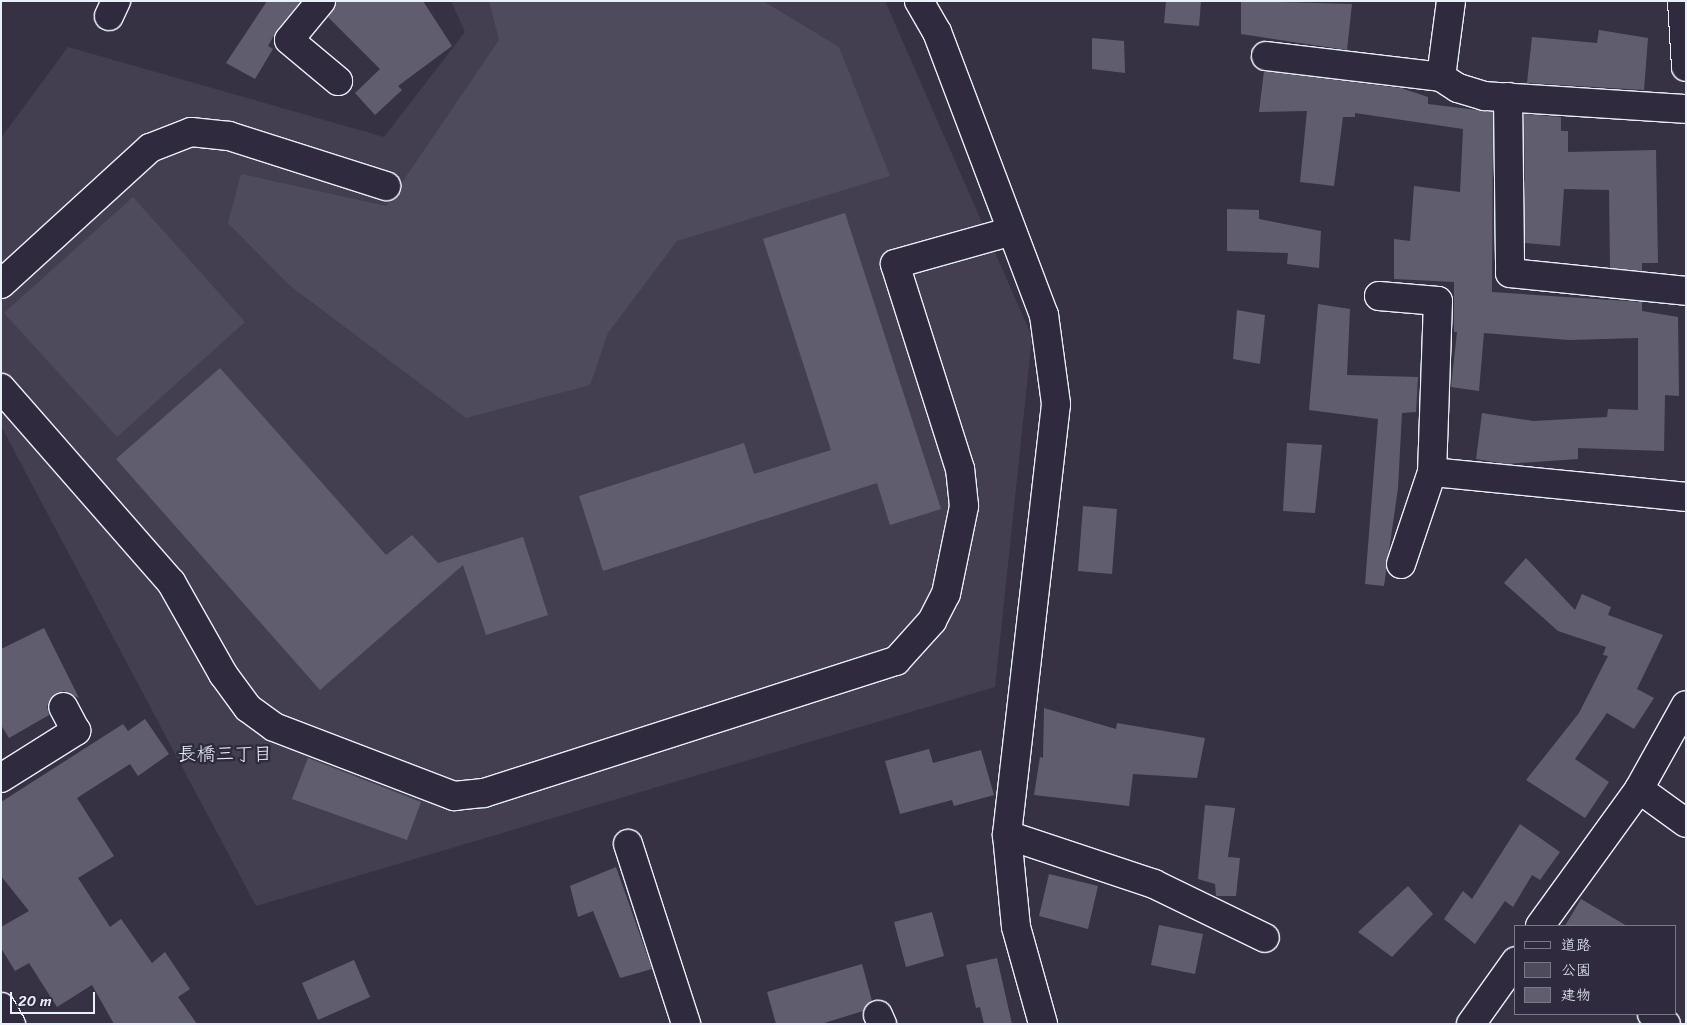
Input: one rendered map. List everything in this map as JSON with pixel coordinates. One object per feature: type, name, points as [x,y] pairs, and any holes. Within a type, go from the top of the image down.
[{"type":"street","points":[[321,1],[289,40],[338,81]]},
{"type":"street","points":[[919,1],[937,32],[1009,232],[1044,316],[1056,404],[1007,835],[1016,927],[1043,1024]]},
{"type":"street","points":[[937,32],[941,1]]},
{"type":"street","points":[[1440,77],[1450,1]]},
{"type":"street","points":[[1682,1],[1686,66]]},
{"type":"street","points":[[1266,56],[1440,77],[1485,96],[1686,109]]},
{"type":"street","points":[[1508,97],[1510,273],[1686,291]]},
{"type":"street","points":[[1,284],[150,148],[191,132],[229,136],[386,186]]},
{"type":"street","points":[[1,388],[171,582],[223,674],[248,708],[274,727],[454,796],[484,793],[896,661],[932,621],[946,594],[964,506],[960,469],[895,264],[1009,232]]},
{"type":"street","points":[[1379,296],[1438,301],[1432,472],[1401,564]]},
{"type":"street","points":[[1432,472],[1686,497]]},
{"type":"street","points":[[1541,925],[1639,790],[1686,705]]},
{"type":"street","points":[[1,778],[76,731],[63,708]]},
{"type":"street","points":[[1639,790],[1686,823]]},
{"type":"street","points":[[1007,835],[1154,884],[1266,938]]},
{"type":"street","points":[[628,844],[686,1024]]},
{"type":"street","points":[[1471,1024],[1514,964]]},
{"type":"street","points":[[1,1007],[11,1024]]},
{"type":"street","points":[[1653,1015],[1666,1024]]},
{"type":"shaded area","points":[[451,1],[885,1],[1032,337],[995,687],[256,906],[1,426],[1,138],[68,47],[384,137],[465,32]]},
{"type":"green space","points":[[489,1],[763,1],[839,47],[890,176],[677,241],[608,333],[590,385],[466,418],[289,285],[228,223],[241,174],[386,206],[499,40]]},
{"type":"green space","points":[[133,197],[245,322],[117,437],[4,313]]},
{"type":"building","points":[[267,1],[301,1],[277,30],[268,46],[273,49],[255,79],[226,63]]},
{"type":"building","points":[[336,1],[423,1],[452,46],[398,86],[402,90],[375,115],[355,93],[380,69],[328,17]]},
{"type":"building","points":[[1166,1],[1201,1],[1199,26],[1164,23]]},
{"type":"building","points":[[1241,1],[1352,4],[1347,50],[1241,34]]},
{"type":"building","points":[[1599,30],[1648,38],[1644,90],[1527,83],[1532,37],[1597,43]]},
{"type":"building","points":[[1092,38],[1124,41],[1125,73],[1092,69]]},
{"type":"building","points":[[1264,71],[1401,88],[1428,97],[1428,104],[1493,112],[1492,292],[1642,302],[1642,311],[1678,317],[1679,396],[1665,395],[1664,451],[1578,448],[1578,459],[1506,464],[1476,459],[1482,413],[1533,421],[1607,417],[1608,409],[1638,410],[1638,338],[1569,340],[1484,333],[1479,391],[1451,387],[1457,332],[1454,332],[1454,282],[1394,279],[1394,239],[1410,241],[1414,186],[1460,192],[1463,129],[1355,113],[1355,117],[1343,117],[1334,186],[1300,182],[1307,111],[1259,112]]},
{"type":"building","points":[[1524,114],[1561,117],[1561,131],[1568,131],[1568,152],[1656,150],[1658,263],[1642,263],[1642,271],[1610,268],[1609,190],[1564,189],[1560,246],[1525,243]]},
{"type":"building","points":[[1227,209],[1259,210],[1259,219],[1321,231],[1319,268],[1287,264],[1288,253],[1227,251]]},
{"type":"building","points":[[845,213],[941,509],[890,525],[877,483],[603,571],[579,496],[744,443],[754,474],[831,450],[763,239]]},
{"type":"building","points":[[1318,304],[1350,309],[1347,375],[1418,377],[1416,412],[1402,413],[1398,488],[1384,586],[1365,584],[1378,419],[1309,410]]},
{"type":"building","points":[[1237,310],[1265,315],[1260,364],[1233,359]]},
{"type":"building","points":[[220,368],[386,555],[412,535],[438,563],[523,537],[548,615],[486,635],[463,565],[320,690],[116,459]]},
{"type":"building","points":[[1287,443],[1322,445],[1315,513],[1283,511]]},
{"type":"building","points":[[1083,506],[1117,509],[1112,574],[1078,571]]},
{"type":"building","points":[[1526,558],[1575,610],[1582,594],[1611,607],[1608,615],[1663,635],[1637,689],[1654,698],[1634,729],[1607,713],[1575,759],[1609,782],[1585,818],[1526,780],[1579,713],[1608,656],[1603,655],[1606,647],[1558,631],[1504,583]]},
{"type":"building","points":[[44,628],[79,698],[64,691],[55,694],[47,706],[49,715],[9,738],[1,725],[1,649]]},
{"type":"building","points":[[1044,708],[1116,729],[1117,723],[1205,738],[1197,778],[1133,774],[1129,806],[1034,795],[1040,757],[1043,758]]},
{"type":"building","points":[[145,719],[169,754],[138,776],[130,764],[77,798],[114,856],[78,878],[110,927],[121,919],[152,963],[165,952],[190,989],[178,997],[197,1024],[114,1024],[92,985],[57,1007],[29,963],[15,971],[1,948],[1,927],[29,911],[1,876],[1,802],[123,724],[128,731]]},
{"type":"building","points":[[929,749],[933,763],[981,750],[994,795],[954,806],[952,800],[900,814],[885,761]]},
{"type":"building","points":[[308,758],[421,802],[407,840],[292,799]]},
{"type":"building","points":[[1205,805],[1235,808],[1228,857],[1240,858],[1236,896],[1216,896],[1215,884],[1198,879]]},
{"type":"building","points":[[1520,824],[1560,852],[1540,880],[1532,875],[1513,907],[1505,901],[1475,944],[1444,919],[1463,891],[1472,899]]},
{"type":"building","points":[[616,867],[652,969],[620,978],[593,911],[578,917],[570,886]]},
{"type":"building","points":[[1049,874],[1098,886],[1088,929],[1039,916]]},
{"type":"building","points":[[1408,886],[1433,914],[1392,957],[1358,932]]},
{"type":"building","points":[[1581,899],[1625,925],[1566,925]]},
{"type":"building","points":[[932,912],[944,956],[906,967],[894,922]]},
{"type":"building","points":[[1159,925],[1203,934],[1195,974],[1151,965]]},
{"type":"building","points":[[997,958],[1012,1024],[984,1024],[980,1007],[976,1008],[966,965]]},
{"type":"building","points":[[354,960],[370,997],[318,1020],[302,983]]},
{"type":"building","points":[[862,964],[872,1001],[863,1011],[821,1024],[776,1024],[767,992]]},
{"type":"district","name":"長橋三丁目","points":[[225,754]]}]
